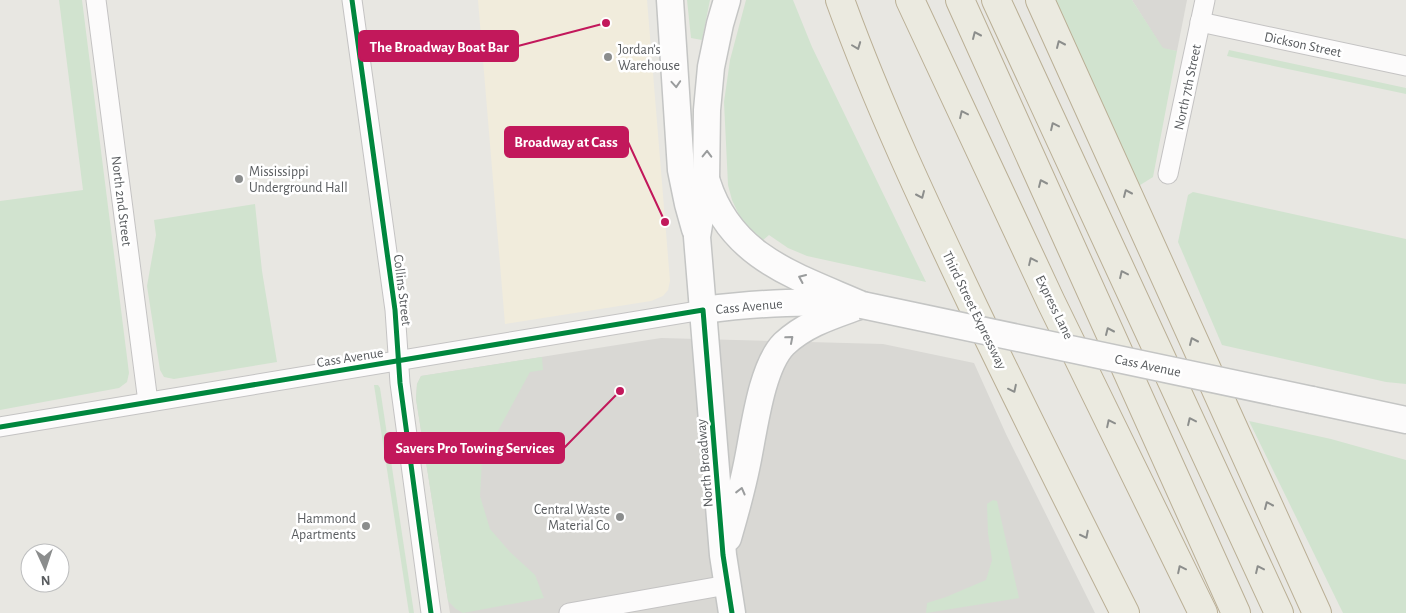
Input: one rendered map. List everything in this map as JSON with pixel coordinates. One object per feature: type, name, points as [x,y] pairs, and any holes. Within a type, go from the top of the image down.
[{"type":"highway","name":"Third Street Expressway","points":[[840,0],[878,97],[931,217],[1029,422],[1125,613]]},
{"type":"highway","name":"Express Lane","points":[[910,0],[1047,293],[1203,613]]},
{"type":"highway","points":[[960,0],[1236,613]]},
{"type":"highway","points":[[996,0],[1279,613]]},
{"type":"highway","points":[[1040,0],[1317,613]]},
{"type":"main road","name":"North Broadway","points":[[670,0],[682,170],[688,204],[697,237],[724,555],[732,613]]},
{"type":"main road","name":"North Broadway","points":[[697,237],[706,181],[707,110],[711,66],[727,0]]},
{"type":"main road","points":[[706,181],[712,200],[721,216],[739,238],[756,253],[797,276],[862,305]]},
{"type":"main road","name":"Cass Avenue","points":[[703,310],[790,302],[862,305],[1406,420]]},
{"type":"main road","points":[[724,555],[744,478],[764,383],[774,359],[783,345],[799,331],[822,319],[862,305]]},
{"type":"street","name":"North 2nd Street","points":[[96,0],[148,402]]},
{"type":"street","name":"Collins Street","points":[[352,0],[395,310],[398,361],[431,613]]},
{"type":"street","name":"North 7th Street","points":[[1168,174],[1205,0]]},
{"type":"street","name":"Dickson Street","points":[[1200,22],[1406,66]]},
{"type":"street","name":"Cass Avenue","points":[[0,427],[703,310]]},
{"type":"street","points":[[569,613],[728,585]]},
{"type":"shaded area","points":[[478,0],[647,0],[670,281],[668,290],[663,296],[651,301],[505,324]]},
{"type":"shaded area","points":[[1132,0],[1187,0],[1177,51],[1163,49]]},
{"type":"shaded area","points":[[661,338],[883,344],[974,363],[1006,434],[1095,613],[450,613],[416,399],[417,384],[421,376]]},
{"type":"green space","points":[[59,0],[82,0],[129,373],[127,382],[119,388],[0,410],[0,201],[83,190]]},
{"type":"green space","points":[[687,0],[710,0],[702,40],[691,38]]},
{"type":"green space","points":[[746,0],[793,0],[812,47],[926,282],[807,256],[788,248],[769,235],[762,241],[751,231],[739,215],[728,185],[724,102],[730,60]]},
{"type":"green space","points":[[1054,0],[1132,0],[1163,48],[1177,51],[1153,177],[1137,187]]},
{"type":"green space","points":[[1229,50],[1406,88],[1406,94],[1227,56]]},
{"type":"green space","points":[[1193,192],[1406,239],[1406,384],[1386,382],[1222,345],[1178,242],[1188,195]]},
{"type":"green space","points":[[255,204],[262,271],[277,362],[174,379],[164,377],[160,370],[147,286],[156,235],[154,220]]},
{"type":"green space","points":[[542,357],[543,370],[530,372],[482,460],[480,496],[490,529],[510,552],[535,575],[544,598],[463,613],[448,601],[416,399],[417,384],[421,376]]},
{"type":"green space","points":[[374,385],[378,385],[380,388],[414,613],[409,613]]},
{"type":"green space","points":[[1249,421],[1331,439],[1406,460],[1406,613],[1343,613]]},
{"type":"green space","points":[[993,500],[997,501],[1019,598],[926,613],[927,603],[986,580],[992,560],[988,533],[987,504]]},
{"type":"cycle path","points":[[352,0],[395,310],[400,383],[431,613]]},
{"type":"cycle path","points":[[0,427],[703,310],[723,555],[732,613]]},
{"type":"place","name":"The Broadway Boat Bar","points":[[606,23]]},
{"type":"place","name":"Jordan’s Warehouse","points":[[608,57]]},
{"type":"place","name":"Mississippi Underground Hall","points":[[239,179]]},
{"type":"place","name":"Broadway at Cass","points":[[665,222]]},
{"type":"place","name":"Savers Pro Towing Services","points":[[620,391]]},
{"type":"place","name":"Central Waste Material Co","points":[[620,517]]},
{"type":"place","name":"Hammond Apartments","points":[[366,526]]}]
